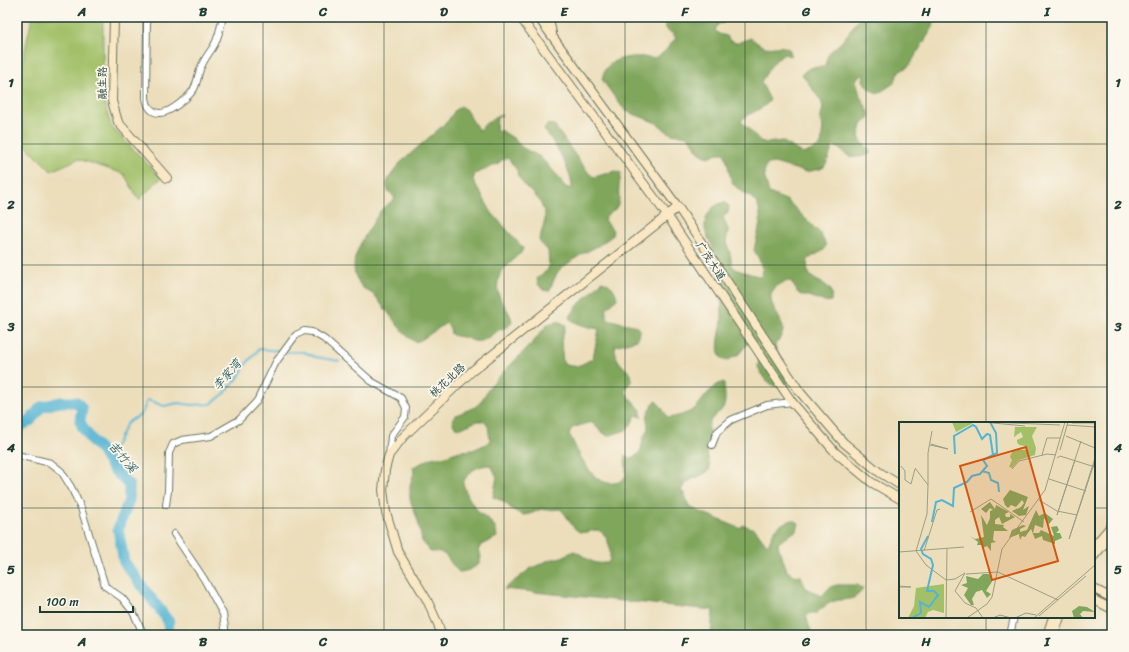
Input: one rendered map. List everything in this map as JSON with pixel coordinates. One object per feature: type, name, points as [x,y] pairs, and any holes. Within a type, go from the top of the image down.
[{"type":"main road","name":"融生路","points":[[114,17],[112,101],[118,122],[168,178]]},
{"type":"main road","name":"广茂大道","points":[[538,17],[678,207],[800,392],[843,442],[879,472],[899,484]]},
{"type":"main road","points":[[550,17],[552,36]]},
{"type":"main road","name":"广茂大道","points":[[524,19],[667,215],[792,402],[835,452],[871,482],[899,498]]},
{"type":"main road","name":"桃花北路","points":[[441,635],[438,624],[427,600],[398,552],[388,518],[383,490],[385,470],[389,455],[404,436],[472,371],[678,207]]},
{"type":"main road","points":[[1095,545],[1112,525]]},
{"type":"main road","points":[[1095,555],[1112,535]]},
{"type":"main road","points":[[1095,590],[1112,598]]},
{"type":"main road","points":[[1095,600],[1112,609]]},
{"type":"main road","points":[[1047,635],[1053,618]]},
{"type":"main road","points":[[1054,635],[1060,618]]},
{"type":"street","points":[[147,17],[146,98],[152,111],[158,113],[171,109],[187,97],[193,89],[202,64],[214,46],[223,17]]},
{"type":"street","points":[[166,505],[169,453],[174,444],[182,440],[211,436],[239,420],[257,401],[276,362],[296,335],[304,331],[312,332],[324,339],[371,381],[401,398],[406,408],[405,417],[391,436],[389,455]]},
{"type":"street","points":[[712,445],[717,432],[731,420],[767,405],[792,402]]},
{"type":"street","points":[[17,454],[51,463],[60,471],[71,487],[81,508],[105,586],[122,598],[133,612],[144,635]]},
{"type":"street","points":[[174,534],[204,579],[224,614],[226,635]]},
{"type":"street","points":[[1010,635],[1014,618]]},
{"type":"green space","points":[[32,17],[103,17],[103,98],[111,126],[161,178],[139,200],[124,174],[78,159],[51,171],[17,137],[17,77],[21,68]]},
{"type":"green space","points":[[662,17],[698,17],[698,19],[705,17],[718,18],[724,23],[718,24],[715,30],[719,34],[727,36],[730,41],[737,43],[751,38],[765,47],[783,47],[790,50],[790,56],[784,54],[780,57],[771,66],[761,82],[770,100],[763,107],[748,115],[741,121],[760,141],[767,143],[782,141],[803,154],[821,145],[823,127],[820,121],[823,107],[821,101],[802,74],[810,68],[825,67],[826,61],[832,50],[841,43],[860,17],[935,17],[933,27],[909,66],[899,72],[894,83],[879,93],[867,87],[863,80],[864,74],[859,76],[856,80],[860,96],[869,112],[869,118],[862,125],[859,137],[871,153],[861,157],[854,157],[847,155],[833,146],[827,162],[824,167],[820,169],[806,172],[774,163],[768,164],[765,168],[764,175],[769,193],[788,201],[820,233],[826,245],[824,250],[808,259],[807,268],[810,275],[829,288],[831,293],[831,301],[825,302],[809,296],[803,296],[798,293],[791,281],[780,284],[772,292],[772,302],[783,328],[782,335],[775,345],[789,383],[786,387],[774,386],[764,378],[758,367],[759,360],[757,353],[749,342],[738,355],[726,361],[721,358],[718,349],[722,320],[720,283],[714,251],[705,228],[707,216],[717,205],[725,202],[729,206],[728,213],[723,217],[728,230],[726,242],[730,253],[732,266],[737,270],[761,277],[763,271],[754,250],[760,224],[758,205],[754,200],[732,183],[724,153],[719,153],[708,157],[703,155],[697,150],[694,143],[687,136],[674,135],[656,123],[626,111],[602,79],[606,68],[614,62],[629,57],[653,58],[664,52],[676,38],[667,30]]},
{"type":"green space","points":[[461,106],[466,110],[479,131],[489,121],[502,115],[497,118],[496,130],[502,131],[513,138],[523,148],[540,157],[558,176],[565,187],[572,189],[572,182],[558,150],[544,130],[548,124],[554,125],[580,162],[594,177],[616,171],[621,173],[617,207],[606,216],[604,220],[613,230],[612,236],[560,269],[549,291],[543,290],[538,284],[537,278],[548,270],[549,263],[548,251],[539,241],[545,220],[545,213],[539,200],[525,186],[518,176],[517,170],[508,158],[475,174],[473,180],[492,213],[523,248],[521,253],[503,268],[498,282],[499,296],[511,317],[512,322],[508,326],[481,341],[474,341],[451,334],[450,328],[446,323],[421,340],[415,342],[402,330],[375,296],[362,287],[356,278],[354,268],[355,258],[363,239],[379,213],[395,199],[388,191],[387,184],[389,178],[400,163],[448,121],[455,110]]},
{"type":"green space","points":[[602,281],[608,284],[616,293],[617,299],[607,308],[606,314],[609,320],[636,326],[639,331],[637,340],[615,346],[615,351],[619,362],[631,374],[632,380],[625,390],[628,396],[641,410],[641,417],[636,415],[626,430],[608,436],[591,422],[572,428],[569,434],[583,461],[595,477],[603,482],[612,483],[622,481],[626,475],[625,455],[629,459],[636,456],[640,452],[643,437],[648,429],[648,414],[656,401],[668,418],[678,416],[693,410],[710,390],[724,382],[724,405],[722,410],[713,418],[708,426],[712,442],[707,452],[710,469],[688,482],[681,490],[685,495],[689,507],[739,528],[744,525],[756,530],[768,545],[774,532],[779,526],[792,520],[799,523],[797,530],[778,543],[787,571],[793,575],[800,576],[806,588],[822,596],[830,587],[837,585],[857,585],[863,589],[855,597],[833,602],[817,613],[811,613],[806,616],[812,635],[711,635],[713,610],[504,589],[530,569],[574,551],[590,561],[598,563],[609,562],[610,549],[607,539],[601,532],[597,530],[585,532],[578,531],[560,509],[541,509],[530,514],[523,515],[513,510],[503,501],[493,497],[497,477],[491,465],[482,466],[474,470],[468,475],[463,483],[467,495],[474,506],[491,522],[496,531],[497,537],[481,545],[478,551],[481,557],[479,564],[469,570],[459,572],[445,555],[437,552],[431,552],[422,541],[418,521],[410,499],[410,485],[414,473],[413,467],[434,457],[442,457],[460,451],[473,450],[486,444],[490,440],[488,426],[483,421],[477,421],[459,429],[454,426],[452,419],[456,415],[475,407],[480,403],[491,385],[534,341],[548,324],[560,322],[566,325],[561,341],[563,363],[575,366],[593,358],[599,329],[579,324],[569,318],[579,304]]},
{"type":"waterway","name":"李家湾","points":[[104,455],[109,452],[118,442],[129,421],[142,413],[148,400],[164,406],[178,403],[192,405],[211,404],[224,394],[238,378],[246,364],[259,349],[282,351]]},
{"type":"waterway","name":"李家湾","points":[[286,352],[304,352],[315,357],[339,361]]},
{"type":"waterway","name":"苦竹溪","points":[[17,373],[17,386]]},
{"type":"waterway","name":"苦竹溪","points":[[17,425],[20,426],[30,421],[41,407],[60,402],[77,402],[82,409],[80,421],[83,428],[100,449],[112,468],[129,485],[129,500],[118,529],[124,562],[169,622],[168,635]]}]
